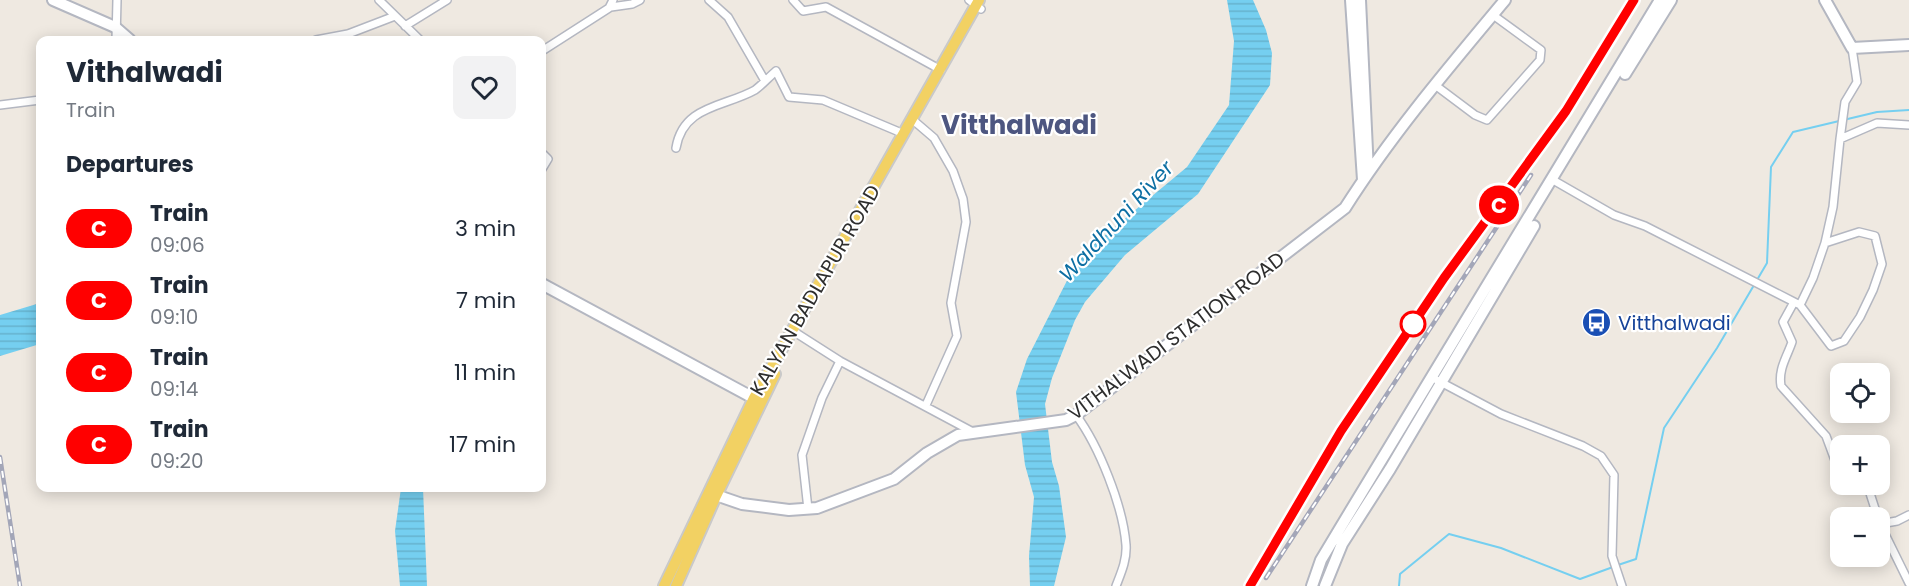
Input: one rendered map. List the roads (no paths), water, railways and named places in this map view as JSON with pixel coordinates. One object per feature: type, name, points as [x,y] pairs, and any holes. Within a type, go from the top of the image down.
[{"type":"main road","name":"KALYAN BADLAPUR ROAD","points":[[664,586],[713,494],[757,400],[904,134],[915,122],[979,3]]},
{"type":"main road","name":"KALYAN BADLAPUR ROAD","points":[[794,332],[915,122],[979,3]]},
{"type":"main road","name":"KALYAN BADLAPUR ROAD","points":[[676,586],[713,494]]},
{"type":"street","points":[[53,0],[115,27],[125,36]]},
{"type":"street","points":[[116,36],[117,0]]},
{"type":"street","points":[[379,0],[416,36]]},
{"type":"street","points":[[405,26],[447,0]]},
{"type":"street","points":[[546,48],[612,4],[632,4],[640,0]]},
{"type":"street","points":[[709,0],[728,17],[765,81]]},
{"type":"street","points":[[793,0],[802,11],[826,8],[941,70]]},
{"type":"street","points":[[1351,0],[1366,176]]},
{"type":"street","points":[[1360,0],[1366,176]]},
{"type":"street","name":"VITHALWADI STATION ROAD","points":[[713,494],[742,504],[789,510],[808,509],[852,497],[894,479],[927,453],[958,435],[1071,418],[1345,208],[1366,176],[1435,86],[1505,0]]},
{"type":"street","points":[[1825,0],[1852,48],[1857,82],[1848,94],[1843,113],[1833,207],[1825,243],[1813,278],[1783,322],[1792,342],[1780,377],[1781,386],[1826,436],[1830,447]]},
{"type":"street","points":[[1312,586],[1665,1]]},
{"type":"street","points":[[1435,86],[1475,115],[1487,120],[1540,60],[1541,50],[1493,15]]},
{"type":"street","points":[[337,36],[395,16]]},
{"type":"street","points":[[1852,48],[1909,45]]},
{"type":"street","points":[[676,148],[679,134],[701,111],[754,90],[776,71],[789,97],[823,100],[904,134]]},
{"type":"street","points":[[0,105],[36,100]]},
{"type":"street","points":[[915,122],[934,138],[953,171],[963,199],[966,222],[951,297],[957,336],[926,405]]},
{"type":"street","points":[[1841,136],[1877,123],[1909,125]]},
{"type":"street","points":[[1556,181],[1614,215],[1645,226],[1797,303],[1832,346],[1844,341],[1860,318],[1882,264],[1875,236],[1859,232],[1825,243]]},
{"type":"street","points":[[546,286],[757,400]]},
{"type":"street","points":[[794,332],[840,361],[975,433]]},
{"type":"street","points":[[808,509],[802,455],[822,398],[840,361]]},
{"type":"street","points":[[1437,380],[1501,414],[1583,446],[1601,456],[1614,475],[1612,556],[1621,586]]},
{"type":"street","points":[[1071,418],[1098,449],[1119,515],[1126,544],[1125,558],[1116,586]]},
{"type":"street","points":[[1909,515],[1897,521],[1880,524],[1909,582]]},
{"type":"street","points":[[1325,586],[1329,557]]},
{"type":"water","points":[[1227,0],[1253,0],[1266,30],[1272,53],[1270,85],[1198,194],[1125,255],[1085,302],[1075,320],[1052,378],[1045,404],[1052,462],[1059,486],[1066,537],[1054,586],[1030,586],[1029,556],[1034,497],[1025,465],[1016,392],[1027,359],[1076,263],[1092,246],[1187,167],[1229,105],[1234,41]]},
{"type":"water","points":[[36,304],[36,345],[0,356],[0,315]]},
{"type":"water","points":[[400,492],[423,492],[427,586],[400,586],[395,531]]},
{"type":"waterway","points":[[1618,565],[1636,559],[1664,428],[1717,348],[1767,263],[1771,167],[1793,132],[1877,112],[1909,110]]},
{"type":"waterway","points":[[1399,586],[1400,574],[1449,534],[1501,548],[1580,579],[1613,567]]},
{"type":"railway","points":[[1250,586],[1341,431],[1444,278],[1566,111],[1634,0]]},
{"type":"railway","points":[[1266,578],[1531,175]]},
{"type":"railway","points":[[0,457],[20,586]]},
{"type":"train","name":"C","points":[[1250,586],[1341,431],[1444,278],[1566,111],[1634,0]]},
{"type":"place","name":"Vitthalwadi","points":[[1597,323]]},
{"type":"district","name":"Vitthalwadi","points":[[1019,125]]},
{"type":"water label","name":"Waldhuni River","points":[[1116,221]]}]
